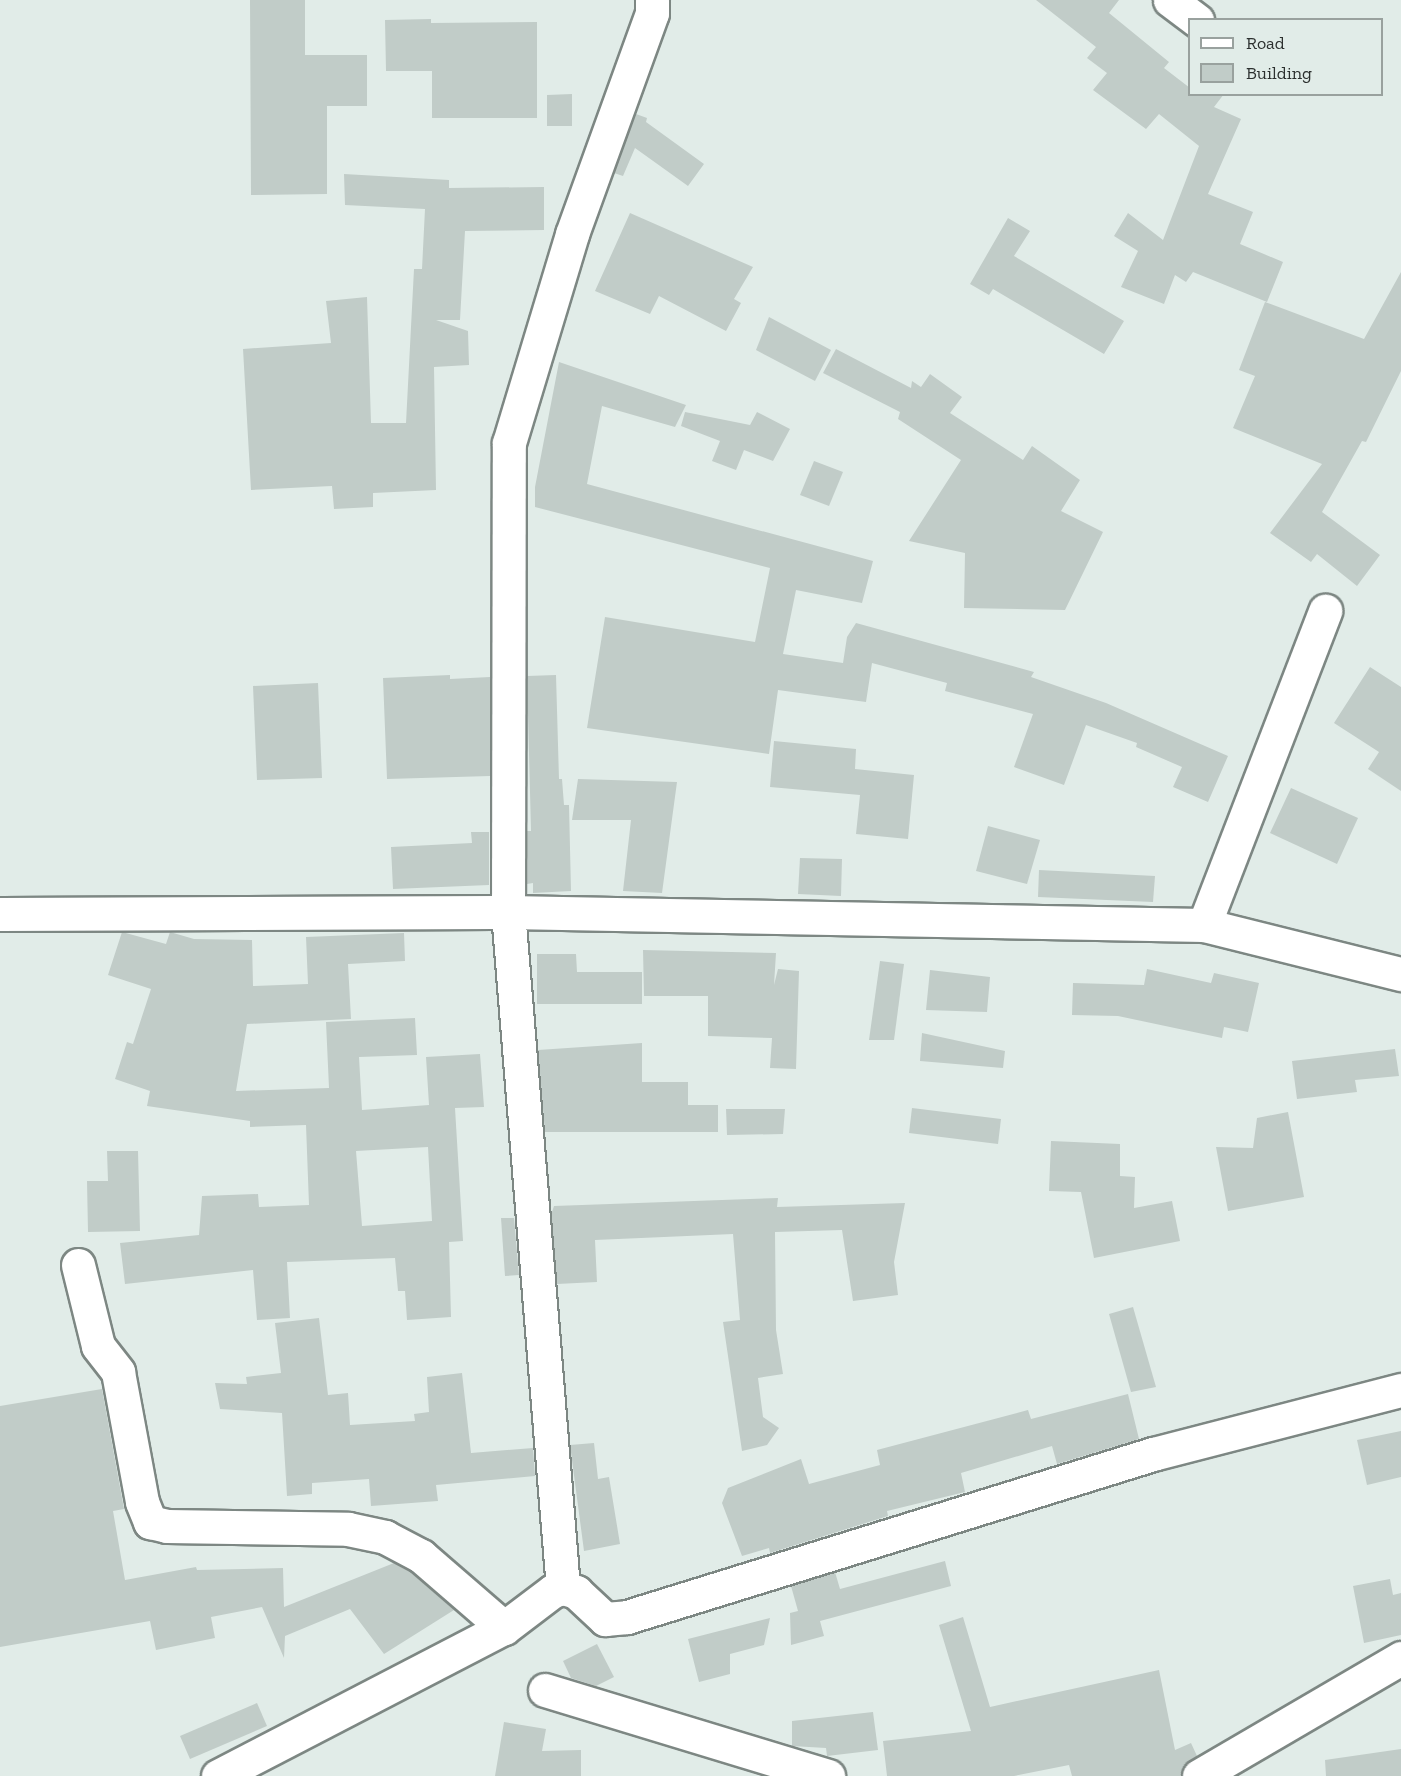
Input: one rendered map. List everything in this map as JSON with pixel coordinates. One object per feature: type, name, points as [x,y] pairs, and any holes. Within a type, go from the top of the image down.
[{"type":"street","points":[[563,1588],[508,912],[509,443],[572,234],[652,13],[652,0]]},
{"type":"street","points":[[1170,0],[1194,18]]},
{"type":"street","points":[[1204,925],[1325,612]]},
{"type":"street","points":[[0,914],[508,912],[1204,925],[1401,974]]},
{"type":"street","points":[[78,1265],[98,1346],[118,1372],[142,1502],[150,1522],[167,1526],[348,1529],[385,1537],[421,1556],[504,1628]]},
{"type":"street","points":[[218,1776],[504,1628],[553,1591],[563,1588],[576,1592],[605,1619],[627,1617],[1153,1454],[1401,1390]]},
{"type":"street","points":[[1199,1776],[1401,1658]]},
{"type":"street","points":[[545,1690],[828,1776]]},
{"type":"building","points":[[250,0],[305,0],[305,55],[367,55],[367,106],[327,106],[327,194],[251,195]]},
{"type":"building","points":[[1036,0],[1119,0],[1109,13],[1169,62],[1164,68],[1188,86],[1188,96],[1222,96],[1214,107],[1241,119],[1208,194],[1253,212],[1240,244],[1283,262],[1267,302],[1193,272],[1186,282],[1175,275],[1164,304],[1121,287],[1138,251],[1114,236],[1128,213],[1163,240],[1199,146],[1159,114],[1146,129],[1093,90],[1107,73],[1087,58],[1096,47]]},
{"type":"building","points":[[431,19],[431,23],[537,22],[537,118],[432,118],[432,71],[386,71],[385,20]]},
{"type":"building","points":[[572,94],[572,126],[547,126],[547,95]]},
{"type":"building","points":[[636,114],[647,118],[646,122],[704,164],[688,186],[635,148],[623,176],[614,173]]},
{"type":"building","points":[[344,174],[449,180],[449,188],[544,187],[544,230],[465,231],[460,320],[436,320],[468,331],[469,365],[434,367],[436,490],[373,493],[373,507],[334,509],[332,486],[251,490],[243,349],[331,343],[326,301],[367,297],[371,423],[406,423],[414,269],[422,269],[425,209],[345,205]]},
{"type":"building","points":[[630,213],[753,267],[734,299],[741,303],[726,331],[659,296],[650,314],[595,291]]},
{"type":"building","points":[[1008,218],[1030,231],[1014,256],[1124,321],[1104,354],[993,289],[989,295],[970,284]]},
{"type":"building","points":[[1401,272],[1401,371],[1366,442],[1362,441],[1322,512],[1380,555],[1357,586],[1317,554],[1311,562],[1270,533],[1322,464],[1233,428],[1255,376],[1239,370],[1265,302],[1364,339]]},
{"type":"building","points":[[769,317],[831,350],[815,381],[756,350]]},
{"type":"building","points":[[836,349],[911,388],[912,381],[921,387],[930,374],[962,397],[950,413],[1023,460],[1032,446],[1080,480],[1061,511],[1103,532],[1065,610],[964,608],[965,553],[909,541],[961,460],[898,419],[900,412],[823,373]]},
{"type":"building","points":[[559,362],[686,405],[675,427],[602,406],[587,484],[873,561],[862,603],[796,590],[783,654],[843,663],[847,637],[856,623],[1034,672],[1031,677],[1106,703],[1228,756],[1208,802],[1173,787],[1182,767],[1136,747],[1137,743],[1086,725],[1064,785],[1014,767],[1033,714],[945,691],[947,683],[872,663],[866,702],[778,690],[769,754],[587,728],[605,617],[755,642],[770,568],[535,507],[535,487]]},
{"type":"building","points":[[685,412],[750,425],[757,412],[790,429],[773,461],[744,450],[736,470],[712,461],[720,441],[681,426]]},
{"type":"building","points":[[814,461],[843,472],[829,506],[800,495]]},
{"type":"building","points":[[1370,667],[1401,687],[1401,791],[1368,769],[1379,752],[1334,723]]},
{"type":"building","points":[[450,675],[450,679],[490,677],[490,776],[387,779],[383,678]]},
{"type":"building","points":[[556,675],[559,779],[562,779],[564,805],[569,805],[571,891],[533,893],[533,883],[527,884],[527,831],[531,831],[527,676]]},
{"type":"building","points":[[318,683],[322,778],[257,780],[253,686]]},
{"type":"building","points":[[774,741],[856,749],[855,769],[914,775],[908,839],[856,834],[860,795],[770,787]]},
{"type":"building","points":[[578,779],[677,782],[662,893],[623,891],[631,820],[572,820]]},
{"type":"building","points":[[1291,788],[1358,818],[1337,864],[1270,833]]},
{"type":"building","points":[[988,826],[1040,840],[1027,884],[976,871]]},
{"type":"building","points":[[471,832],[489,832],[489,885],[393,889],[391,847],[472,843]]},
{"type":"building","points":[[800,858],[842,859],[841,896],[798,894]]},
{"type":"building","points":[[1039,870],[1155,876],[1153,902],[1038,897]]},
{"type":"building","points":[[122,932],[166,944],[170,932],[194,939],[252,940],[253,986],[308,984],[306,937],[404,933],[405,961],[348,964],[351,1019],[247,1024],[236,1091],[329,1088],[326,1022],[415,1018],[417,1055],[359,1057],[362,1110],[429,1105],[426,1057],[480,1054],[484,1107],[455,1108],[463,1241],[449,1242],[451,1317],[407,1320],[405,1291],[398,1291],[395,1258],[287,1262],[290,1318],[257,1320],[253,1270],[125,1284],[120,1243],[199,1235],[202,1196],[258,1194],[259,1207],[309,1205],[306,1125],[250,1127],[250,1121],[147,1106],[150,1091],[115,1079],[127,1042],[133,1044],[151,989],[108,975]],"holes":[[[428,1147],[432,1221],[362,1226],[356,1151]]]},
{"type":"building","points":[[643,950],[776,953],[774,985],[778,969],[799,971],[796,1069],[770,1068],[772,1038],[708,1036],[708,996],[644,996]]},
{"type":"building","points":[[537,954],[576,954],[577,972],[642,972],[642,1004],[537,1004]]},
{"type":"building","points":[[880,961],[904,964],[894,1040],[869,1040]]},
{"type":"building","points":[[1147,969],[1211,983],[1214,973],[1259,983],[1248,1032],[1224,1027],[1222,1038],[1118,1016],[1072,1015],[1073,983],[1144,985]]},
{"type":"building","points":[[930,970],[990,977],[987,1012],[926,1010]]},
{"type":"building","points":[[922,1033],[1005,1051],[1003,1068],[920,1061]]},
{"type":"building","points":[[642,1043],[642,1082],[688,1082],[688,1105],[718,1105],[718,1132],[545,1132],[538,1050]]},
{"type":"building","points":[[1395,1049],[1399,1076],[1355,1080],[1357,1092],[1297,1099],[1292,1061]]},
{"type":"building","points":[[912,1108],[1001,1119],[998,1144],[909,1133]]},
{"type":"building","points":[[726,1109],[785,1109],[783,1134],[727,1135]]},
{"type":"building","points":[[1288,1112],[1304,1197],[1228,1211],[1216,1147],[1253,1148],[1257,1118]]},
{"type":"building","points":[[1051,1141],[1120,1144],[1120,1176],[1135,1177],[1134,1208],[1172,1201],[1180,1241],[1094,1258],[1081,1192],[1049,1191]]},
{"type":"building","points":[[107,1151],[138,1151],[140,1231],[88,1232],[87,1181],[108,1181]]},
{"type":"building","points":[[778,1198],[777,1207],[905,1203],[894,1262],[898,1295],[853,1301],[842,1230],[775,1232],[776,1330],[783,1374],[758,1378],[763,1417],[779,1428],[767,1445],[742,1451],[723,1322],[740,1320],[733,1234],[595,1240],[597,1282],[557,1284],[551,1215],[554,1206]]},
{"type":"building","points":[[501,1218],[514,1218],[519,1275],[505,1276]]},
{"type":"building","points":[[1133,1307],[1156,1387],[1131,1392],[1109,1314]]},
{"type":"building","points":[[319,1318],[328,1395],[348,1393],[350,1425],[415,1421],[414,1414],[429,1412],[427,1377],[462,1373],[471,1453],[533,1448],[535,1476],[436,1485],[438,1501],[371,1506],[369,1479],[312,1483],[312,1494],[287,1496],[282,1413],[220,1409],[215,1383],[247,1384],[246,1377],[281,1373],[275,1323]]},
{"type":"building","points":[[102,1389],[124,1509],[113,1511],[125,1580],[196,1567],[197,1570],[283,1568],[284,1607],[394,1563],[410,1572],[454,1610],[384,1654],[350,1609],[285,1636],[284,1658],[262,1607],[211,1617],[215,1638],[156,1650],[150,1621],[0,1647],[0,1406]]},
{"type":"building","points":[[1128,1394],[1139,1439],[1057,1464],[1052,1446],[961,1473],[965,1492],[887,1511],[888,1516],[770,1553],[769,1548],[742,1556],[722,1503],[728,1488],[801,1459],[809,1484],[880,1465],[877,1450],[1028,1410],[1031,1419]]},
{"type":"building","points":[[1401,1431],[1401,1477],[1367,1485],[1357,1440]]},
{"type":"building","points":[[594,1443],[598,1479],[609,1477],[620,1544],[584,1551],[570,1445]]},
{"type":"building","points":[[945,1561],[951,1586],[820,1621],[824,1636],[791,1645],[790,1613],[798,1611],[791,1586],[835,1572],[840,1589]]},
{"type":"building","points":[[1390,1579],[1393,1595],[1401,1593],[1401,1635],[1364,1643],[1353,1586]]},
{"type":"building","points":[[963,1617],[990,1707],[1159,1670],[1175,1750],[1191,1743],[1197,1756],[1183,1766],[1180,1776],[1072,1776],[1069,1765],[1014,1776],[887,1776],[883,1741],[971,1731],[939,1625]]},
{"type":"building","points":[[770,1618],[764,1645],[730,1654],[730,1674],[699,1682],[688,1639]]},
{"type":"building","points":[[597,1644],[614,1677],[596,1686],[571,1678],[563,1661]]},
{"type":"building","points":[[257,1703],[267,1726],[190,1759],[180,1736]]},
{"type":"building","points":[[873,1712],[878,1750],[827,1756],[826,1748],[792,1746],[792,1721]]},
{"type":"building","points":[[504,1722],[546,1729],[542,1751],[581,1750],[581,1776],[495,1776]]},
{"type":"building","points":[[1401,1749],[1401,1776],[1326,1776],[1325,1760]]}]
